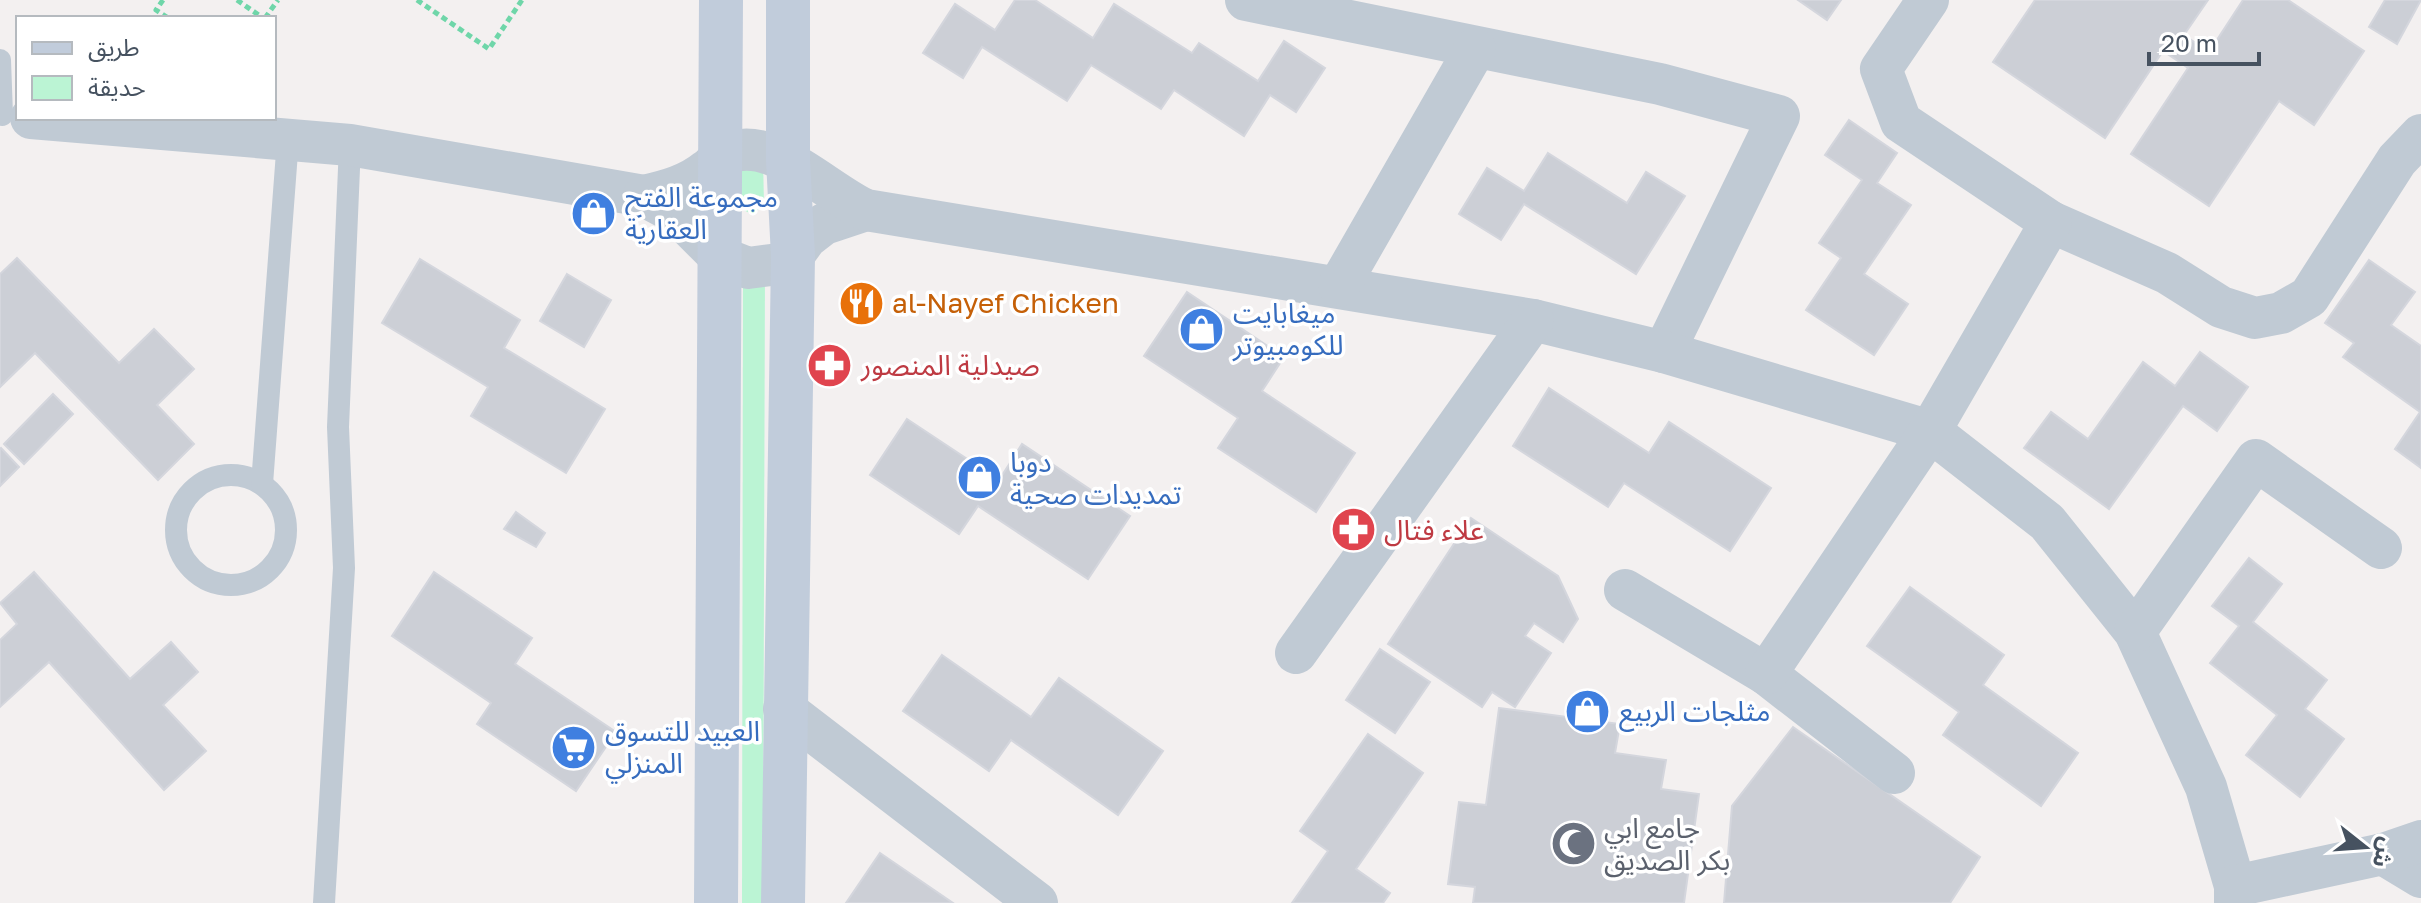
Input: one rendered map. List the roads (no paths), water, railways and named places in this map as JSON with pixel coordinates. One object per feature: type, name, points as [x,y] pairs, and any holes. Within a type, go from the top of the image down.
[{"type":"main road","points":[[716,903],[721,0]]},
{"type":"main road","points":[[783,903],[793,256],[788,160],[788,0]]},
{"type":"street","points":[[1246,0],[1475,49],[1660,84],[1779,116],[1664,352]]},
{"type":"street","points":[[1928,0],[1881,69],[1901,122],[2051,222],[2167,273],[2221,307],[2255,318],[2281,313],[2309,297],[2397,160],[2421,135]]},
{"type":"street","points":[[1339,286],[1475,49]]},
{"type":"street","points":[[61,120],[350,145],[644,196],[676,213],[720,257],[733,264],[764,268],[793,256],[806,238],[824,224],[866,210]]},
{"type":"street","points":[[644,196],[691,181],[721,157],[755,149],[788,160],[827,189],[866,210],[1533,320],[1664,352],[1930,431],[2047,522],[2135,632],[2206,787],[2235,894],[2402,848],[2421,877]]},
{"type":"street","points":[[1766,674],[1930,431],[2051,222]]},
{"type":"street","points":[[1296,653],[1533,320]]},
{"type":"street","points":[[2135,632],[2256,460],[2381,548]]},
{"type":"street","points":[[1625,590],[1766,674],[1894,773]]},
{"type":"street","points":[[784,709],[1037,903]]},
{"type":"lane","points":[[0,60],[13,116]]},
{"type":"lane","points":[[262,484],[288,139]]},
{"type":"lane","points":[[324,903],[344,568],[338,427],[350,145]]},
{"type":"lane","points":[[226,475],[245,476],[262,484],[275,496],[287,529],[284,547],[276,563],[264,575],[230,586],[212,583],[196,573],[183,559],[176,532],[182,505],[193,490],[208,480],[226,475]]},
{"type":"place","name":"مجموعة الفتح العقارية","points":[[594,213]]},
{"type":"place","name":"al-Nayef Chicken","points":[[861,303]]},
{"type":"place","name":"ميغابايت للكومبيوتر","points":[[1202,329]]},
{"type":"place","name":"صيدلية المنصور","points":[[830,365]]},
{"type":"place","name":"دوبا تمديدات صحية","points":[[979,478]]},
{"type":"place","name":"علاء فتال","points":[[1353,530]]},
{"type":"place","name":"مثلجات الربيع","points":[[1588,711]]},
{"type":"place","name":"العبيد للتسوق المنزلي","points":[[574,747]]},
{"type":"place","name":"جامع ابي بكر الصديق","points":[[1573,844]]}]
